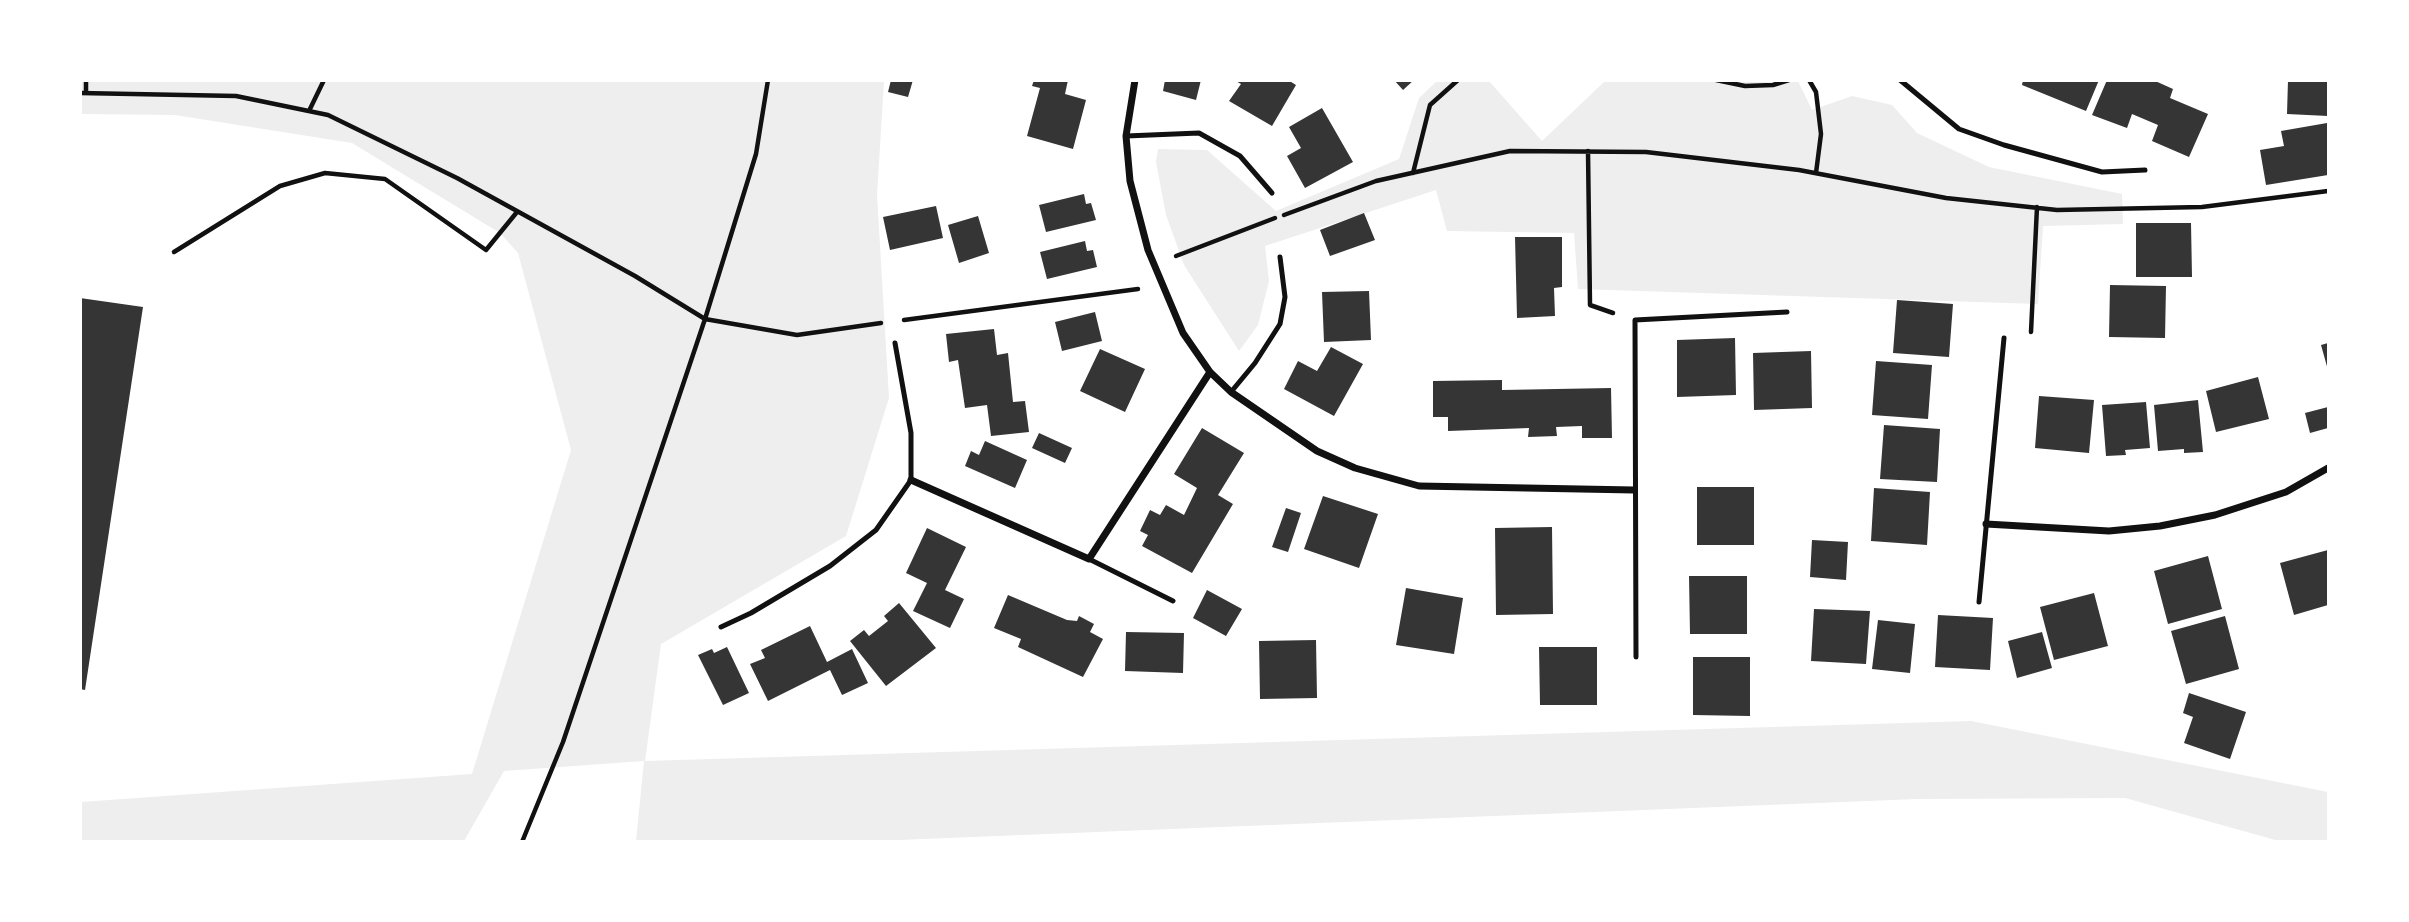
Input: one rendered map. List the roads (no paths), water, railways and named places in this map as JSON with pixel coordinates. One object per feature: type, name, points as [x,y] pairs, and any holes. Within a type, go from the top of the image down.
[{"type":"street","points":[[1135,80],[1126,136],[1130,181],[1154,265],[1183,332],[1210,372],[1231,392],[1317,451],[1355,468],[1419,486],[1634,491]]},
{"type":"street","points":[[911,480],[1089,559],[1210,372]]},
{"type":"street","points":[[1986,524],[2109,531],[2160,526],[2215,515],[2286,492],[2329,468]]},
{"type":"lane","points":[[1900,80],[1959,128],[2004,145],[2102,172],[2145,170]]},
{"type":"lane","points":[[1126,136],[1199,132],[1240,156],[1272,193]]},
{"type":"lane","points":[[1231,392],[1280,324],[1285,297],[1280,257]]},
{"type":"lane","points":[[1636,657],[1635,320],[1787,312]]},
{"type":"lane","points":[[1979,602],[2004,338]]},
{"type":"lane","points":[[721,627],[830,566],[876,530],[911,480],[911,433],[895,343]]},
{"type":"lane","points":[[1089,559],[1173,601]]}]
